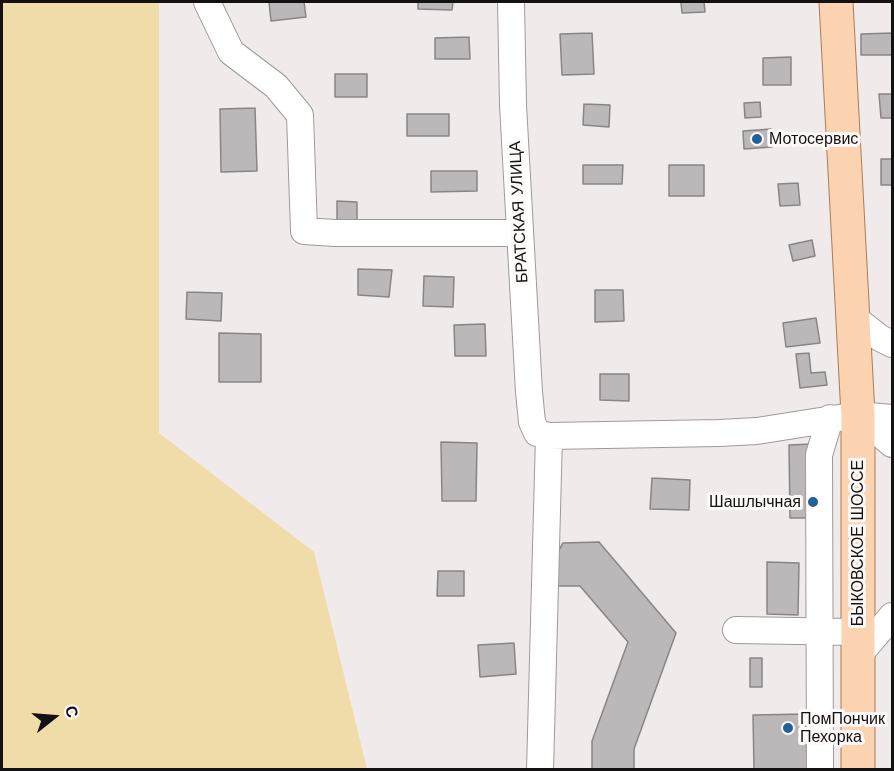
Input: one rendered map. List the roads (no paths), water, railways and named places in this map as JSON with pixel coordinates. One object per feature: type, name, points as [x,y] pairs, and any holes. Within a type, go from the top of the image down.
[{"type":"main road","name":"БЫКОВСКОЕ ШОССЕ","points":[[836,2],[854,317],[844,416],[877,631],[858,770]]},
{"type":"street","points":[[207,2],[231,52],[276,86],[300,116],[304,231],[377,234],[520,233]]},
{"type":"street","name":"БРАТСКАЯ УЛИЦА","points":[[511,2],[520,233],[540,429],[540,770]]},
{"type":"street","points":[[854,317],[880,338],[892,344]]},
{"type":"street","points":[[844,416],[892,444]]},
{"type":"street","points":[[820,770],[819,455],[844,416]]},
{"type":"street","points":[[540,429],[757,431],[844,416],[892,418]]},
{"type":"street","points":[[736,630],[877,631]]},
{"type":"place","name":"Мотосервис","points":[[757,139]]},
{"type":"place","name":"Шашлычная","points":[[813,502]]},
{"type":"place","name":"ПомПончик Пехорка","points":[[788,728]]}]
